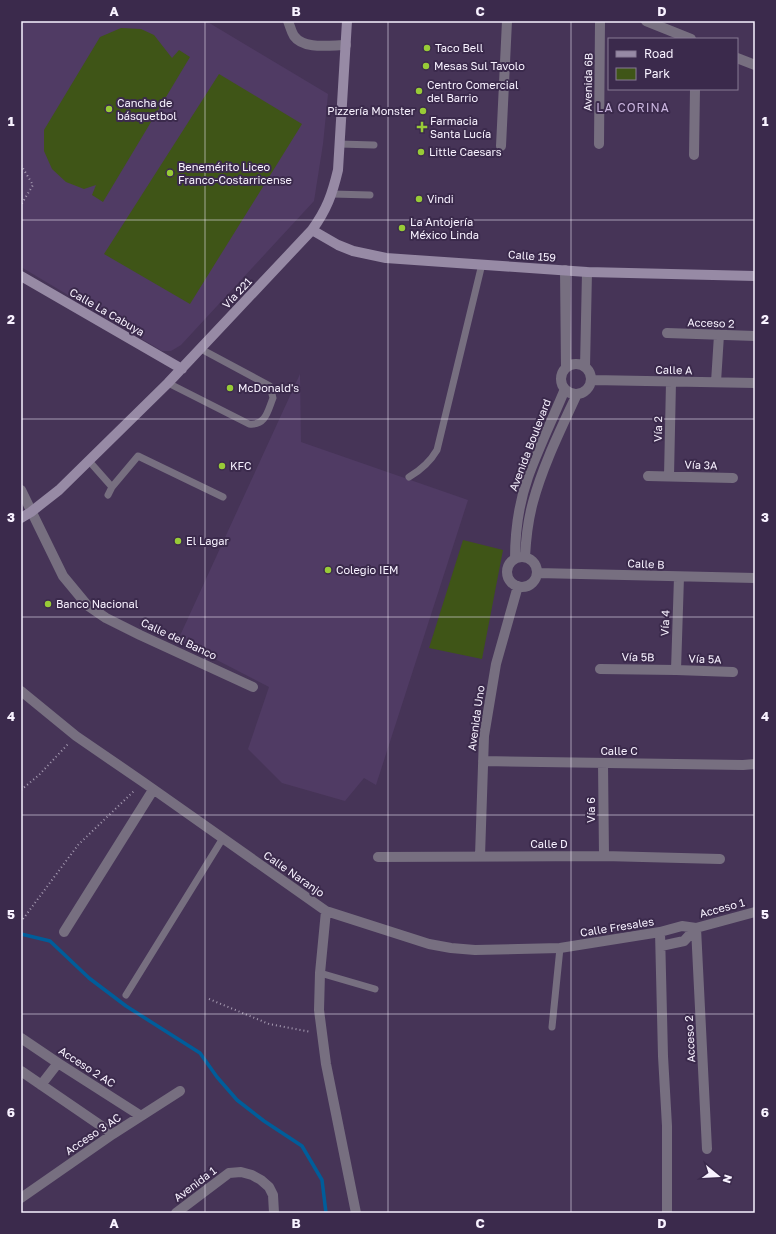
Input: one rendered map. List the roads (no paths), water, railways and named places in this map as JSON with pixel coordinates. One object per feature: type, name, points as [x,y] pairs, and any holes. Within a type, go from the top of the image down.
[{"type":"main road","name":"Vía 221","points":[[21,518],[59,490],[182,369],[312,230],[323,215],[332,194],[338,170],[347,21]]},
{"type":"main road","name":"Calle 159","points":[[312,230],[338,245],[353,251],[386,258],[587,272],[755,276]]},
{"type":"main road","name":"Calle La Cabuya","points":[[21,276],[182,369]]},
{"type":"street","points":[[288,21],[295,36],[303,43],[314,45],[346,44]]},
{"type":"street","points":[[501,146],[507,21]]},
{"type":"street","name":"Avenida 6B","points":[[599,144],[600,21]]},
{"type":"street","points":[[646,21],[688,38]]},
{"type":"street","points":[[738,58],[755,65]]},
{"type":"street","points":[[694,155],[695,90]]},
{"type":"street","points":[[565,270],[566,368]]},
{"type":"street","points":[[586,366],[572,364],[566,368],[561,378],[565,389],[577,394],[584,392],[589,387],[592,380],[586,366],[587,272]]},
{"type":"street","name":"Acceso 2","points":[[667,333],[755,336]]},
{"type":"street","points":[[716,382],[719,335]]},
{"type":"street","name":"Calle A","points":[[592,380],[755,383]]},
{"type":"street","name":"Vía 2","points":[[669,476],[671,382]]},
{"type":"street","name":"Avenida Boulevard","points":[[520,558],[515,540],[520,505],[528,478],[565,389]]},
{"type":"street","name":"Avenida Boulevard","points":[[520,558],[533,502],[548,461],[577,394]]},
{"type":"street","name":"Vía 3A","points":[[648,476],[733,478]]},
{"type":"street","name":"Calle del Banco","points":[[21,490],[63,576],[87,604],[106,618],[133,632],[253,687]]},
{"type":"street","points":[[520,558],[531,560],[536,566],[537,573],[534,580],[529,585],[522,587],[518,586],[510,582],[507,571],[508,565],[512,560],[520,558]]},
{"type":"street","name":"Calle B","points":[[537,573],[755,578]]},
{"type":"street","name":"Vía 4","points":[[676,670],[679,577]]},
{"type":"street","name":"Avenida Uno","points":[[480,856],[484,736],[496,664],[518,586]]},
{"type":"street","name":"Vía 5B","points":[[600,669],[676,670]]},
{"type":"street","name":"Vía 5A","points":[[676,670],[733,672]]},
{"type":"street","name":"Calle Naranjo","points":[[21,691],[76,736],[326,911],[320,973],[319,1010],[326,1064],[356,1213]]},
{"type":"street","name":"Calle C","points":[[483,761],[755,764]]},
{"type":"street","name":"Vía 6","points":[[603,763],[604,856]]},
{"type":"street","points":[[64,932],[153,790]]},
{"type":"street","name":"Calle D","points":[[378,857],[604,856],[720,860]]},
{"type":"street","name":"Calle Fresales","points":[[326,911],[429,944],[475,950],[560,948],[660,932],[663,1056],[667,1126],[667,1213]]},
{"type":"street","name":"Acceso 1","points":[[660,932],[682,926],[696,928],[755,912]]},
{"type":"street","name":"Acceso 2","points":[[696,928],[708,1149]]},
{"type":"street","name":"Acceso 1","points":[[661,946],[684,941],[696,928]]},
{"type":"street","name":"Acceso 2 AC","points":[[21,1038],[141,1116]]},
{"type":"street","points":[[42,1085],[58,1063]]},
{"type":"street","points":[[21,1071],[113,1134]]},
{"type":"street","name":"Acceso 3 AC","points":[[21,1198],[113,1134],[180,1091]]},
{"type":"street","name":"Avenida 1","points":[[176,1213],[186,1210],[220,1179],[229,1173],[241,1172],[252,1175],[269,1186],[273,1195],[274,1213]]},
{"type":"lane","points":[[340,144],[374,145]]},
{"type":"lane","points":[[332,194],[370,195]]},
{"type":"lane","points":[[409,477],[418,472],[432,459],[436,450],[482,264]]},
{"type":"lane","points":[[168,383],[249,424],[255,425],[264,419],[274,398],[270,386],[200,349]]},
{"type":"lane","points":[[108,495],[112,487],[138,456],[223,497]]},
{"type":"lane","points":[[89,461],[112,487]]},
{"type":"lane","points":[[126,995],[223,838]]},
{"type":"lane","points":[[552,1027],[560,948]]},
{"type":"lane","points":[[320,973],[375,990]]},
{"type":"waterway","points":[[21,934],[50,941],[89,978],[126,1006],[200,1053],[217,1077],[237,1100],[264,1121],[302,1146],[322,1180],[326,1213]]},
{"type":"place","name":"Taco Bell","points":[[427,48]]},
{"type":"place","name":"Mesas Sul Tavolo","points":[[426,66]]},
{"type":"place","name":"Centro Comercial del Barrio","points":[[419,91]]},
{"type":"place","name":"Cancha de básquetbol","points":[[109,109]]},
{"type":"place","name":"Pizzería Monster","points":[[423,111]]},
{"type":"place","name":"Farmacia Santa Lucía","points":[[422,127]]},
{"type":"place","name":"Little Caesars","points":[[421,152]]},
{"type":"place","name":"Benemérito Liceo Franco-Costarricense","points":[[170,173]]},
{"type":"place","name":"Vindi","points":[[419,199]]},
{"type":"place","name":"La Antojería México Linda","points":[[402,228]]},
{"type":"place","name":"McDonald's","points":[[230,388]]},
{"type":"place","name":"KFC","points":[[222,466]]},
{"type":"place","name":"El Lagar","points":[[178,541]]},
{"type":"place","name":"Colegio IEM","points":[[328,570]]},
{"type":"place","name":"Banco Nacional","points":[[48,604]]},
{"type":"district","name":"LA CORINA","points":[[633,108]]}]
